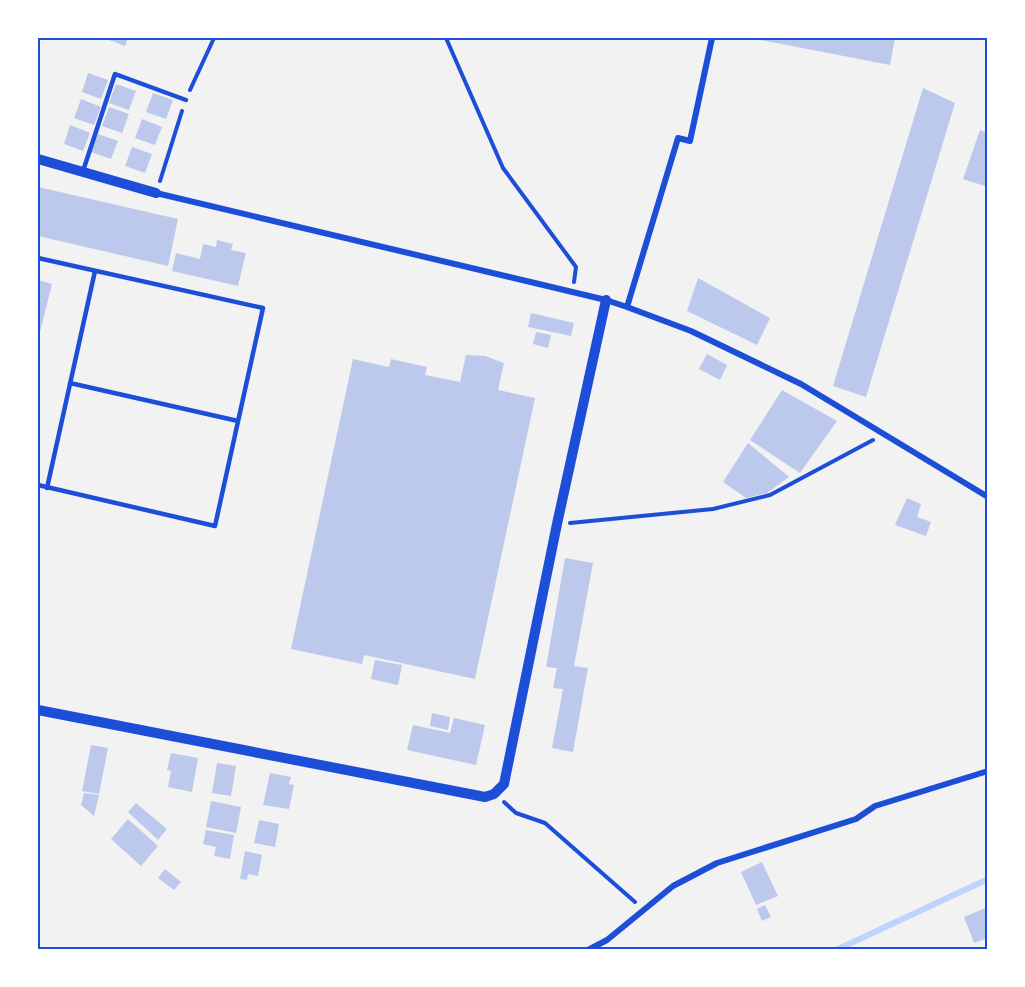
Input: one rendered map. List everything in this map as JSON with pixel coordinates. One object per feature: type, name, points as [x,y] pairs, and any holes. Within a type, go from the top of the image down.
[{"type":"street","points":[[627,306],[678,138],[690,141],[712,38]]},
{"type":"street","points":[[38,159],[156,193],[627,306],[691,331],[801,384],[987,497]]},
{"type":"street","points":[[38,710],[484,796],[494,794],[504,784],[606,300]]},
{"type":"street","points":[[588,950],[607,940],[673,886],[717,863],[856,819],[875,806],[987,771]]},
{"type":"lane","points":[[82,171],[115,74],[186,100]]},
{"type":"lane","points":[[38,258],[263,308],[215,526],[38,485]]},
{"type":"lane","points":[[47,488],[95,271]]},
{"type":"lane","points":[[70,383],[238,421]]},
{"type":"path","points":[[156,193],[186,100],[214,38]]},
{"type":"path","points":[[446,38],[502,168],[576,267],[572,292]]},
{"type":"path","points":[[557,524],[713,509],[770,495],[884,435]]},
{"type":"path","points":[[494,794],[516,813],[544,823],[643,909]]},
{"type":"building","points":[[104,38],[128,38],[125,46]]},
{"type":"building","points":[[756,38],[895,38],[890,65]]},
{"type":"building","points":[[88,73],[108,80],[101,99],[82,92]]},
{"type":"building","points":[[116,84],[136,91],[129,110],[109,103]]},
{"type":"building","points":[[923,88],[955,103],[866,397],[833,386]]},
{"type":"building","points":[[153,93],[173,100],[166,119],[146,112]]},
{"type":"building","points":[[81,99],[101,107],[94,125],[74,118]]},
{"type":"building","points":[[109,107],[129,114],[122,133],[102,126]]},
{"type":"building","points":[[142,119],[162,127],[155,145],[135,138]]},
{"type":"building","points":[[70,125],[90,133],[83,151],[64,144]]},
{"type":"building","points":[[980,130],[988,133],[988,187],[963,179]]},
{"type":"building","points":[[98,134],[118,141],[111,159],[91,152]]},
{"type":"building","points":[[132,147],[152,154],[145,173],[125,166]]},
{"type":"building","points":[[38,187],[178,219],[168,266],[38,236]]},
{"type":"building","points":[[217,240],[233,244],[231,250],[246,253],[238,286],[172,271],[176,253],[200,259],[203,244],[216,247]]},
{"type":"building","points":[[698,278],[770,318],[757,345],[687,311]]},
{"type":"building","points":[[38,280],[52,284],[38,340]]},
{"type":"building","points":[[531,313],[574,323],[571,336],[528,327]]},
{"type":"building","points":[[536,332],[551,335],[548,348],[533,344]]},
{"type":"building","points":[[707,354],[727,365],[720,380],[699,369]]},
{"type":"building","points":[[466,355],[485,356],[504,363],[498,390],[535,398],[475,679],[364,655],[362,664],[291,649],[353,359],[389,367],[391,359],[427,367],[425,375],[460,382]]},
{"type":"building","points":[[782,390],[837,421],[800,473],[750,440]]},
{"type":"building","points":[[748,443],[789,477],[767,493],[746,498],[723,482]]},
{"type":"building","points":[[907,498],[921,504],[917,517],[931,522],[926,536],[895,525]]},
{"type":"building","points":[[565,558],[593,563],[574,666],[588,668],[573,752],[552,748],[563,689],[553,688],[557,668],[546,667]]},
{"type":"building","points":[[375,660],[402,665],[398,685],[371,679]]},
{"type":"building","points":[[432,713],[450,717],[448,730],[430,726]]},
{"type":"building","points":[[454,718],[485,725],[476,765],[407,750],[413,725],[450,733]]},
{"type":"building","points":[[91,745],[108,748],[99,794],[82,791]]},
{"type":"building","points":[[171,753],[198,758],[192,792],[168,787],[171,771],[167,770]]},
{"type":"building","points":[[217,763],[236,766],[231,796],[212,793]]},
{"type":"building","points":[[270,773],[291,777],[289,784],[294,785],[289,809],[263,805]]},
{"type":"building","points":[[84,793],[99,795],[94,816],[81,805]]},
{"type":"building","points":[[211,801],[241,807],[236,833],[206,827]]},
{"type":"building","points":[[136,803],[167,829],[158,840],[128,812]]},
{"type":"building","points":[[128,819],[158,846],[141,866],[111,839]]},
{"type":"building","points":[[259,820],[279,824],[275,847],[254,843]]},
{"type":"building","points":[[206,830],[234,835],[230,859],[214,856],[216,847],[203,844]]},
{"type":"building","points":[[245,851],[262,855],[258,876],[248,874],[247,880],[240,879]]},
{"type":"building","points":[[762,862],[778,896],[756,905],[741,872]]},
{"type":"building","points":[[165,869],[181,882],[174,890],[158,878]]},
{"type":"building","points":[[765,905],[771,917],[762,921],[757,909]]},
{"type":"building","points":[[988,907],[988,945],[985,939],[974,943],[964,917]]},
{"type":"waterway","points":[[836,950],[988,879]]}]
